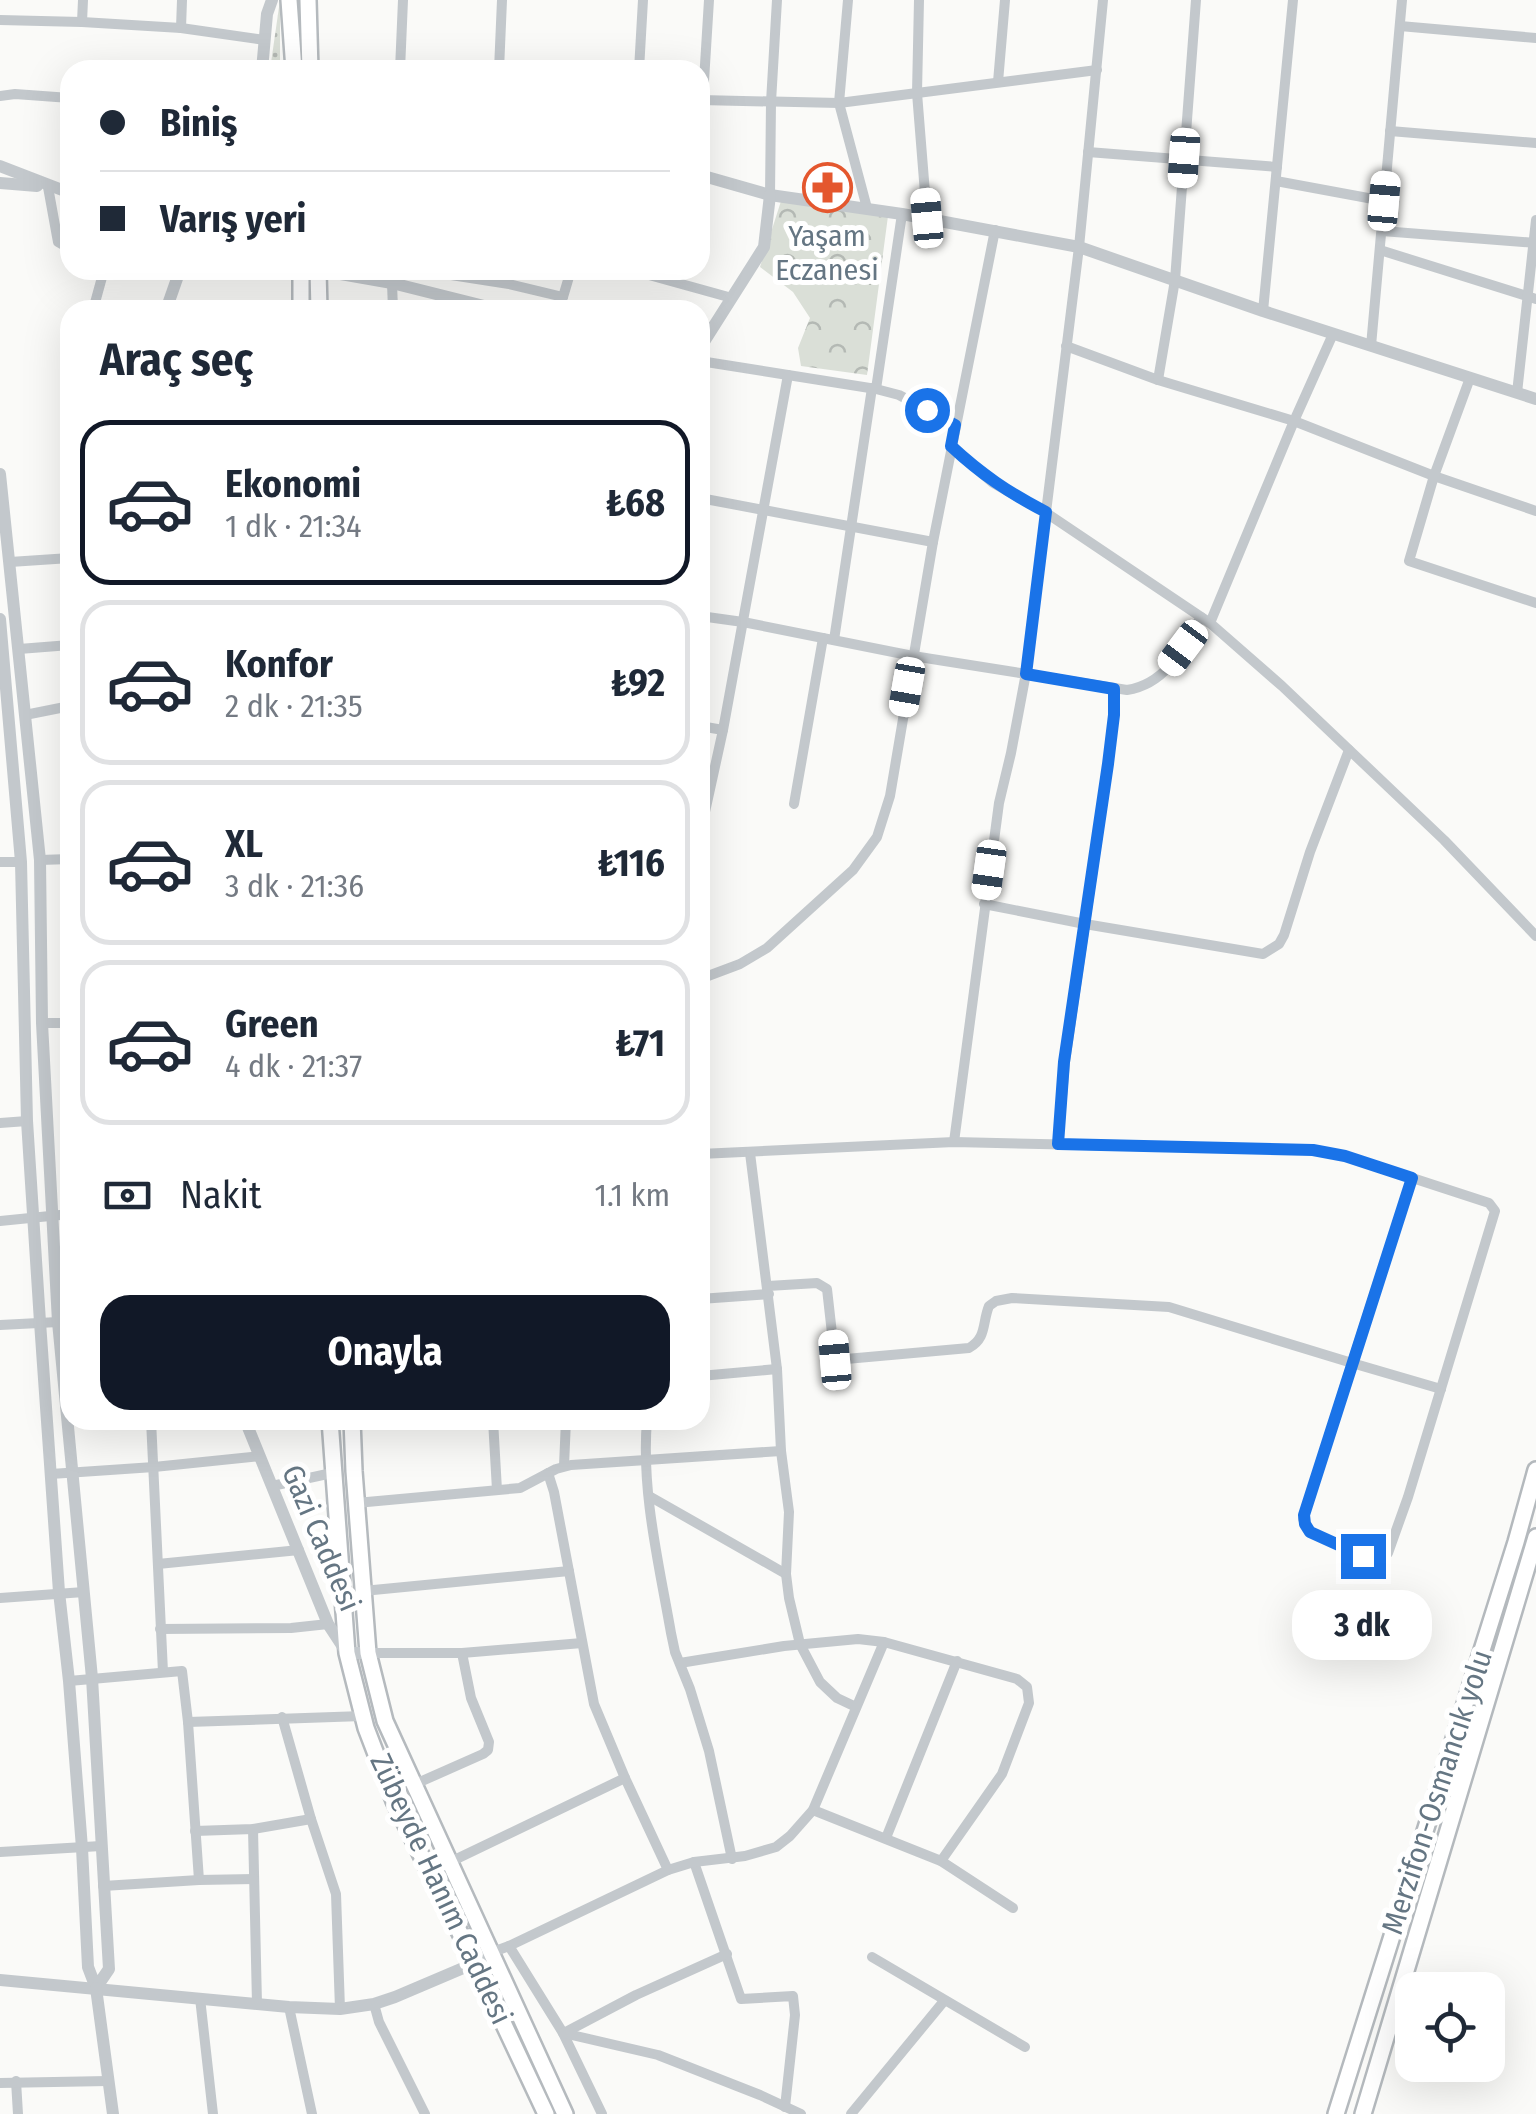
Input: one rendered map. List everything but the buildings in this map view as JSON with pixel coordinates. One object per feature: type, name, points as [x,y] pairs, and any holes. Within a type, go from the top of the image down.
[{"type":"main road","points":[[289,0],[293,60]]},
{"type":"main road","points":[[308,0],[310,60]]},
{"type":"main road","name":"Zübeyde Hanım Caddesi","points":[[330,1430],[346,1653],[363,1716],[394,1800],[546,2114]]},
{"type":"main road","points":[[352,1430],[368,1653],[386,1721],[565,2114]]},
{"type":"main road","name":"Merzifon-Osmancık yolu","points":[[1336,2114],[1536,1470]]},
{"type":"main road","name":"Merzifon-Osmancık yolu","points":[[1362,2114],[1536,1537]]},
{"type":"street","points":[[82,22],[83,0]]},
{"type":"street","points":[[181,28],[182,0]]},
{"type":"street","points":[[263,60],[272,0]]},
{"type":"street","points":[[400,60],[403,0]]},
{"type":"street","points":[[499,60],[502,0]]},
{"type":"street","points":[[641,60],[644,0]]},
{"type":"street","points":[[705,60],[710,0]]},
{"type":"street","points":[[710,332],[764,247],[770,195],[776,0]]},
{"type":"street","points":[[848,0],[839,103],[867,208]]},
{"type":"street","points":[[919,0],[917,93],[927,218]]},
{"type":"street","points":[[998,82],[1006,0]]},
{"type":"street","points":[[954,1142],[999,802],[1026,674],[1079,246],[1104,0]]},
{"type":"street","points":[[1158,380],[1175,280],[1196,0]]},
{"type":"street","points":[[1264,312],[1293,0]]},
{"type":"street","points":[[1370,346],[1402,0]]},
{"type":"street","points":[[0,20],[181,28],[264,40]]},
{"type":"street","points":[[1400,26],[1536,38]]},
{"type":"street","points":[[710,100],[839,103],[1096,70]]},
{"type":"street","points":[[0,96],[60,97]]},
{"type":"street","points":[[1390,131],[1536,143]]},
{"type":"street","points":[[1088,152],[1277,167]]},
{"type":"street","points":[[0,166],[60,191]]},
{"type":"street","points":[[710,178],[770,195],[1079,246],[1264,312],[1536,399]]},
{"type":"street","points":[[1276,181],[1384,201]]},
{"type":"street","points":[[0,183],[48,187]]},
{"type":"street","points":[[48,187],[60,243]]},
{"type":"street","points":[[794,804],[850,526],[902,214]]},
{"type":"street","points":[[1516,393],[1532,298],[1536,220]]},
{"type":"street","points":[[710,976],[740,964],[780,938],[853,870],[877,837],[887,810],[932,542],[995,230]]},
{"type":"street","points":[[1382,231],[1535,243]]},
{"type":"street","points":[[1380,250],[1532,298]]},
{"type":"street","points":[[375,280],[449,300]]},
{"type":"street","points":[[483,280],[562,297]]},
{"type":"street","points":[[560,300],[568,280]]},
{"type":"street","points":[[667,280],[732,298]]},
{"type":"street","points":[[392,283],[393,300]]},
{"type":"street","points":[[710,617],[1114,689],[1138,688],[1157,680],[1205,620],[1333,334]]},
{"type":"street","points":[[1066,346],[1158,380],[1294,421],[1536,511]]},
{"type":"street","points":[[710,363],[874,388],[899,395],[955,425]]},
{"type":"street","points":[[710,789],[788,375]]},
{"type":"street","points":[[1470,378],[1434,476],[1409,562],[1536,603]]},
{"type":"street","points":[[951,446],[993,483],[1046,512],[1205,620],[1350,750],[1536,936]]},
{"type":"street","points":[[0,474],[40,860],[42,1023],[51,1216],[60,1297]]},
{"type":"street","points":[[710,500],[932,542]]},
{"type":"street","points":[[10,562],[60,559]]},
{"type":"street","points":[[0,619],[21,862],[27,1121],[50,1474],[82,1848],[88,1966],[96,1988],[112,2114]]},
{"type":"street","points":[[19,649],[60,646]]},
{"type":"street","points":[[1058,1144],[1064,1062],[1108,764],[1114,689]]},
{"type":"street","points":[[26,716],[60,708]]},
{"type":"street","points":[[710,728],[723,730]]},
{"type":"street","points":[[984,904],[1263,954],[1284,936],[1310,852],[1350,750]]},
{"type":"street","points":[[40,860],[60,859]]},
{"type":"street","points":[[0,862],[21,862]]},
{"type":"street","points":[[42,1023],[60,1023]]},
{"type":"street","points":[[0,1124],[27,1121]]},
{"type":"street","points":[[710,1154],[954,1142],[1313,1150],[1345,1156],[1489,1203],[1495,1211],[1441,1389],[1388,1553],[1376,1557],[1363,1556],[1310,1532],[1303,1520],[1412,1178]]},
{"type":"street","points":[[750,1153],[777,1369],[789,1512],[786,1574],[800,1644],[828,1691],[856,1707]]},
{"type":"street","points":[[0,1221],[60,1215]]},
{"type":"street","points":[[710,1297],[817,1283],[827,1289],[835,1360],[969,1348],[978,1343],[989,1306],[996,1300],[1168,1307],[1441,1389]]},
{"type":"street","points":[[0,1325],[40,1322],[60,1316]]},
{"type":"street","points":[[710,1375],[777,1369]]},
{"type":"street","points":[[69,1430],[92,1678],[109,1968],[96,1988]]},
{"type":"street","points":[[151,1430],[164,1672]]},
{"type":"street","name":"Gazi Caddesi","points":[[250,1430],[328,1624],[346,1653],[368,1653]]},
{"type":"street","points":[[494,1430],[497,1490]]},
{"type":"street","points":[[564,1466],[566,1430]]},
{"type":"street","points":[[647,1430],[645,1461],[670,1634],[710,1752],[732,1859]]},
{"type":"street","points":[[356,1503],[520,1488],[564,1466],[781,1451]]},
{"type":"street","points":[[50,1474],[260,1456]]},
{"type":"street","points":[[272,1486],[332,1473]]},
{"type":"street","points":[[548,1474],[594,1704],[668,1870]]},
{"type":"street","points":[[649,1496],[786,1574]]},
{"type":"street","points":[[158,1564],[299,1550]]},
{"type":"street","points":[[363,1591],[569,1570]]},
{"type":"street","points":[[0,1598],[84,1592]]},
{"type":"street","points":[[160,1630],[328,1624]]},
{"type":"street","points":[[680,1662],[858,1638],[957,1661],[1021,1681],[1030,1698],[1002,1774],[941,1861]]},
{"type":"street","points":[[368,1653],[462,1653],[582,1642]]},
{"type":"street","points":[[0,1980],[288,2007],[374,2004],[476,1963],[490,1952],[668,1870],[694,1862],[732,1859],[776,1846],[813,1810],[884,1642]]},
{"type":"street","points":[[413,1785],[488,1750],[489,1742],[467,1686],[462,1653]]},
{"type":"street","points":[[886,1838],[957,1661]]},
{"type":"street","points":[[69,1682],[182,1670],[199,1880]]},
{"type":"street","points":[[188,1722],[363,1716]]},
{"type":"street","points":[[282,1717],[336,1894],[340,2008]]},
{"type":"street","points":[[448,1862],[626,1778]]},
{"type":"street","points":[[813,1810],[941,1861],[1014,1908]]},
{"type":"street","points":[[195,1832],[254,1829],[311,1819]]},
{"type":"street","points":[[254,1829],[257,2004]]},
{"type":"street","points":[[0,1852],[101,1846]]},
{"type":"street","points":[[694,1862],[741,2000],[793,1996],[785,2107]]},
{"type":"street","points":[[103,1886],[254,1879]]},
{"type":"street","points":[[509,1946],[563,2033],[602,2114]]},
{"type":"street","points":[[563,2033],[726,1954]]},
{"type":"street","points":[[872,1957],[1025,2048]]},
{"type":"street","points":[[200,1998],[213,2114]]},
{"type":"street","points":[[851,2114],[944,2001]]},
{"type":"street","points":[[374,2004],[379,2022],[425,2114]]},
{"type":"street","points":[[288,2007],[312,2114]]},
{"type":"street","points":[[563,2033],[658,2056],[801,2114]]},
{"type":"street","points":[[0,2082],[108,2081]]},
{"type":"street","points":[[16,2082],[18,2114]]},
{"type":"green space","points":[[280,0],[280,60],[271,60]]},
{"type":"green space","points":[[781,201],[888,216],[867,375],[801,366],[798,348],[810,318],[793,292],[760,267]]},
{"type":"place","name":"Yaşam Eczanesi","points":[[827,187]]},
{"type":"route","points":[[927,410],[955,425],[951,446],[979,472],[1046,512],[1026,674],[1114,689],[1108,764],[1064,1062],[1058,1144],[1313,1150],[1412,1178],[1303,1520],[1310,1532],[1363,1556]]}]
